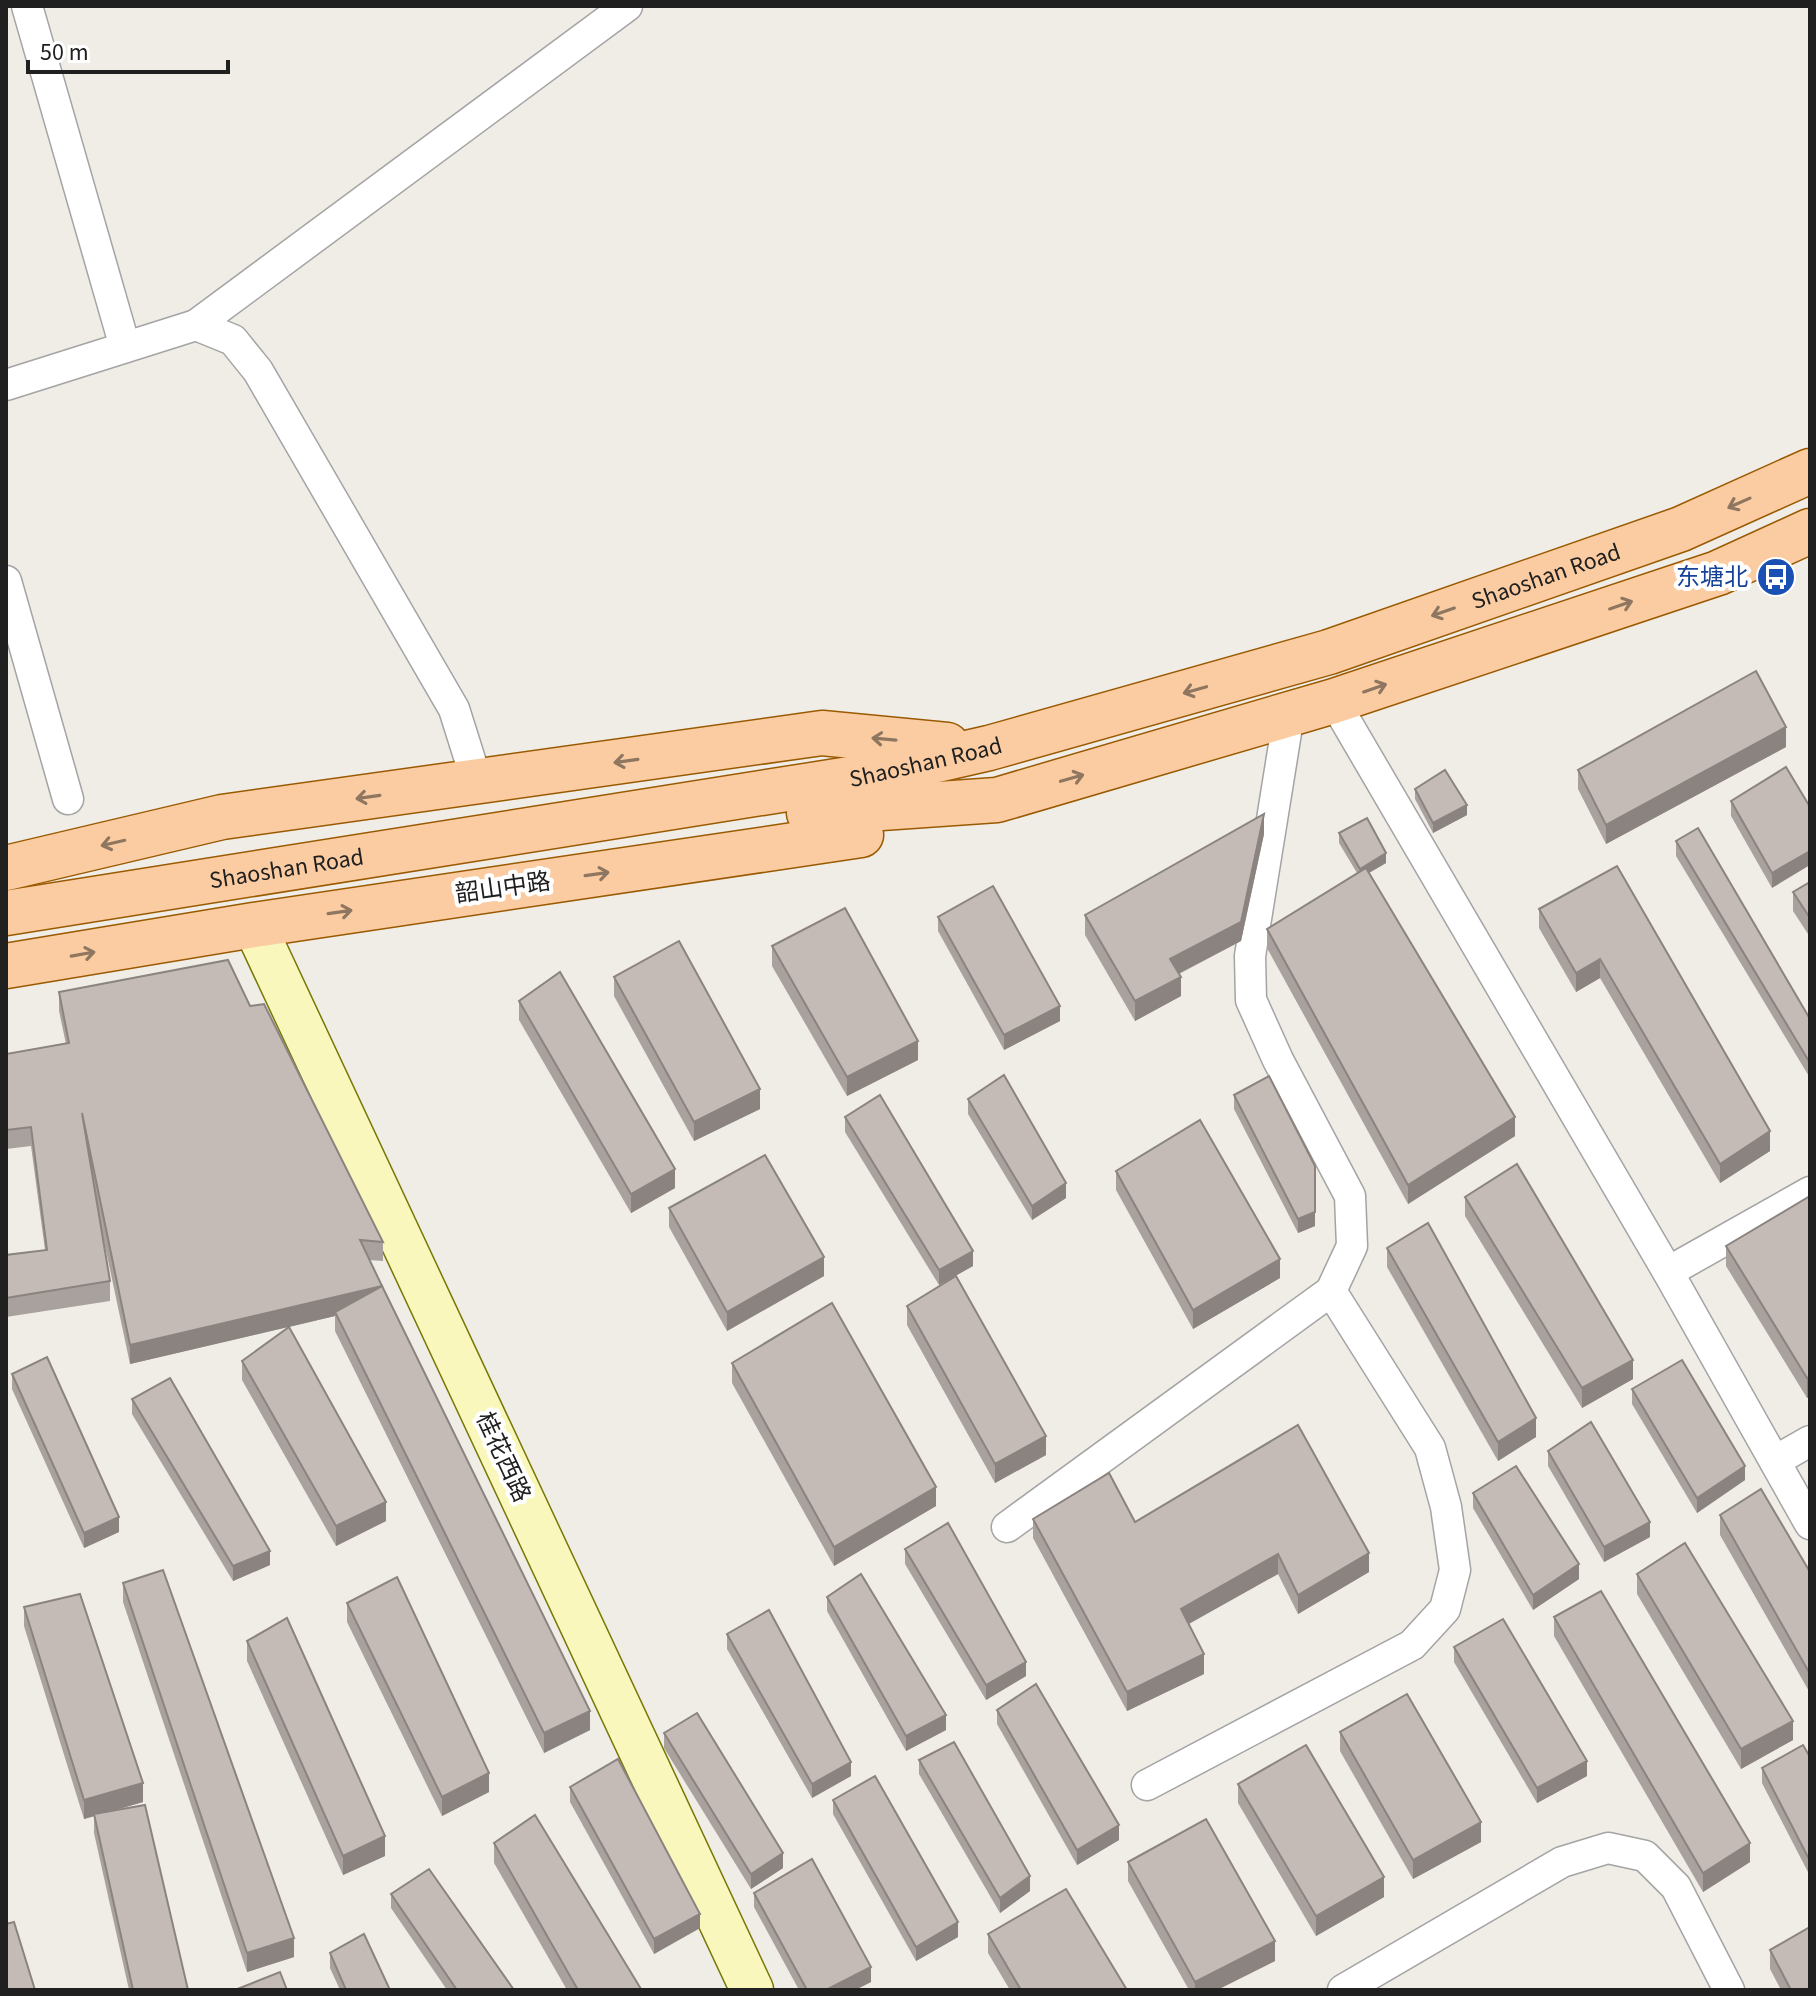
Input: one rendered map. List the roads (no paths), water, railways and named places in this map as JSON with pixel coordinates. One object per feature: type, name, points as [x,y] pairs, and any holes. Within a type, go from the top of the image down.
[{"type":"main road","name":"Shaoshan Road","points":[[6,932],[862,792],[989,748],[1329,652],[1681,529],[1810,471]]},
{"type":"main road","name":"Shaoshan Road","points":[[6,913],[862,792],[997,800],[1334,701],[1718,573],[1810,531]]},
{"type":"main road","points":[[6,868],[222,817],[822,733],[989,748]]},
{"type":"main road","name":"韶山中路","points":[[6,966],[254,925],[850,837],[923,824],[997,800]]},
{"type":"street","points":[[27,6],[125,347]]},
{"type":"street","points":[[6,385],[196,325],[627,6]]},
{"type":"street","points":[[196,325],[233,340],[258,371],[454,709],[477,782]]},
{"type":"street","points":[[6,581],[68,799]]},
{"type":"street","points":[[1334,701],[1668,1272],[1810,1524]]},
{"type":"street","points":[[1007,1527],[1331,1291],[1352,1246],[1350,1196],[1278,1060],[1251,1000],[1250,956],[1289,714]]},
{"type":"street","name":"桂花西路","points":[[254,925],[752,1990]]},
{"type":"street","points":[[1668,1272],[1810,1192]]},
{"type":"street","points":[[1147,1785],[1412,1645],[1445,1609],[1455,1570],[1446,1507],[1430,1448],[1331,1291]]},
{"type":"street","points":[[1775,1461],[1810,1441]]},
{"type":"street","points":[[1343,1990],[1562,1862],[1608,1848],[1645,1856],[1676,1887],[1729,1990]]},
{"type":"place","name":"东塘北","points":[[1776,577]]}]
